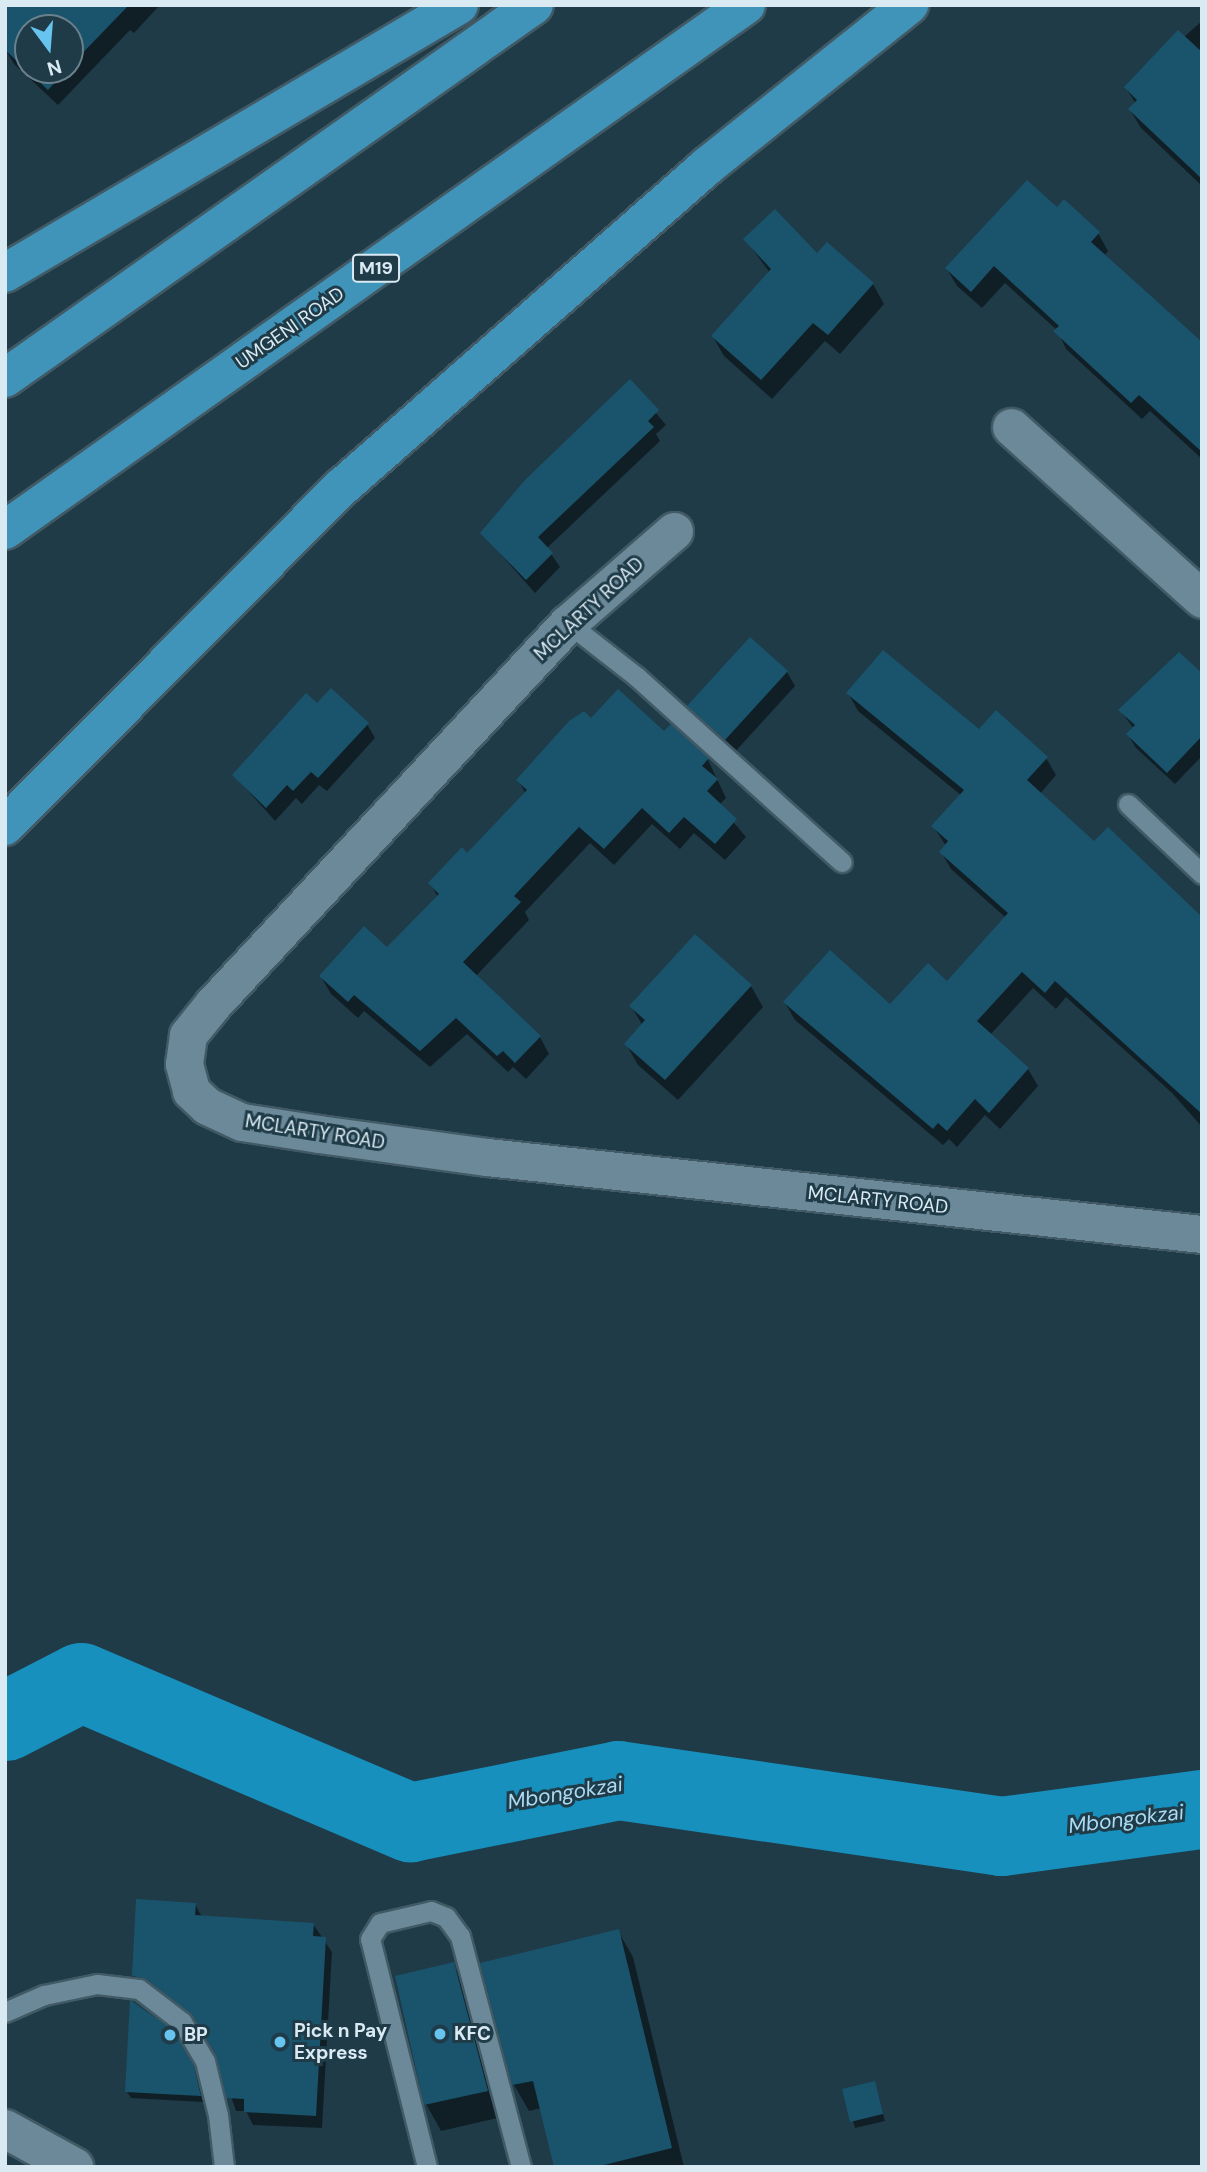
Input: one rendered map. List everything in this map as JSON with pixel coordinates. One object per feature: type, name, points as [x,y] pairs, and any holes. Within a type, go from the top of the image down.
[{"type":"highway","points":[[5,273],[459,5]]},
{"type":"highway","points":[[5,378],[534,5]]},
{"type":"highway","name":"UMGENI ROAD","points":[[5,530],[746,5]]},
{"type":"highway","points":[[5,826],[342,487],[706,167],[909,5]]},
{"type":"main road","points":[[5,2129],[74,2167]]},
{"type":"street","points":[[1011,427],[1202,599]]},
{"type":"street","name":"MCLARTY ROAD","points":[[674,531],[568,623],[213,1004],[188,1035],[184,1064],[191,1091],[208,1106],[242,1122],[345,1138],[500,1159],[1202,1234]]},
{"type":"lane","points":[[568,623],[630,671],[842,862]]},
{"type":"lane","points":[[1128,804],[1202,874]]},
{"type":"lane","points":[[427,2167],[370,1939],[380,1923],[431,1911],[446,1917],[460,1936],[521,2167]]},
{"type":"lane","points":[[5,2012],[44,1995],[97,1984],[139,1989],[182,2022],[205,2061],[224,2167]]},
{"type":"building","points":[[5,5],[129,5],[84,52],[84,14],[14,14],[14,58],[5,50]]},
{"type":"building","points":[[1178,30],[1202,52],[1202,179],[1128,109],[1137,100],[1124,87]]},
{"type":"building","points":[[42,84],[53,84],[48,90]]},
{"type":"building","points":[[1027,180],[1057,207],[1064,199],[1100,232],[1091,242],[1202,342],[1202,452],[1139,395],[1131,403],[1053,331],[1059,326],[994,266],[971,292],[945,268]]},
{"type":"building","points":[[775,209],[817,253],[827,242],[874,283],[828,335],[813,323],[761,380],[711,336],[771,269],[743,239]]},
{"type":"building","points":[[630,379],[659,410],[648,421],[654,427],[538,537],[553,553],[526,580],[480,533],[525,480]]},
{"type":"building","points":[[750,637],[788,671],[725,740],[687,706]]},
{"type":"building","points":[[883,650],[979,729],[996,710],[1048,757],[1027,780],[1094,841],[1108,827],[1202,917],[1202,1114],[1055,981],[1045,993],[1022,972],[977,1021],[1029,1068],[989,1113],[975,1099],[947,1131],[938,1123],[933,1129],[783,1002],[830,950],[890,1004],[928,963],[947,981],[1008,913],[939,852],[948,841],[931,826],[964,790],[846,693]]},
{"type":"building","points":[[1179,652],[1202,673],[1202,736],[1167,773],[1126,734],[1135,725],[1118,710]]},
{"type":"building","points":[[331,688],[369,723],[318,778],[311,772],[293,791],[287,785],[266,808],[232,775],[306,693],[317,703]]},
{"type":"building","points":[[618,689],[664,731],[671,724],[709,758],[702,766],[718,779],[707,791],[737,819],[715,844],[684,817],[669,833],[642,808],[604,849],[579,827],[514,896],[521,902],[463,962],[541,1036],[515,1063],[503,1051],[497,1056],[456,1018],[420,1051],[354,995],[348,1002],[319,976],[364,926],[387,947],[439,894],[428,883],[462,847],[467,853],[527,790],[516,780],[569,721],[584,711],[591,718]]},
{"type":"building","points":[[695,934],[752,985],[665,1080],[624,1044],[645,1020],[629,1006]]},
{"type":"building","points":[[136,1899],[196,1903],[195,1915],[314,1923],[313,1936],[326,1937],[316,2116],[244,2112],[244,2099],[226,2098],[216,2055],[192,2015],[146,1979],[132,1976]]},
{"type":"building","points":[[619,1929],[672,2148],[596,2167],[554,2167],[533,2081],[512,2085],[480,1963]]},
{"type":"building","name":"KFC","points":[[454,1962],[488,2091],[424,2105],[395,1976]]},
{"type":"building","points":[[130,2000],[173,2030],[194,2066],[201,2096],[125,2092]]},
{"type":"building","points":[[875,2081],[883,2114],[850,2122],[842,2089]]},
{"type":"waterway","name":"Mbongokzai","points":[[5,1721],[81,1682],[410,1822],[618,1780],[1001,1836],[1202,1809]]},
{"type":"place","name":"KFC","points":[[440,2034]]},
{"type":"place","name":"BP","points":[[170,2035]]},
{"type":"place","name":"Pick n Pay Express","points":[[280,2042]]}]
